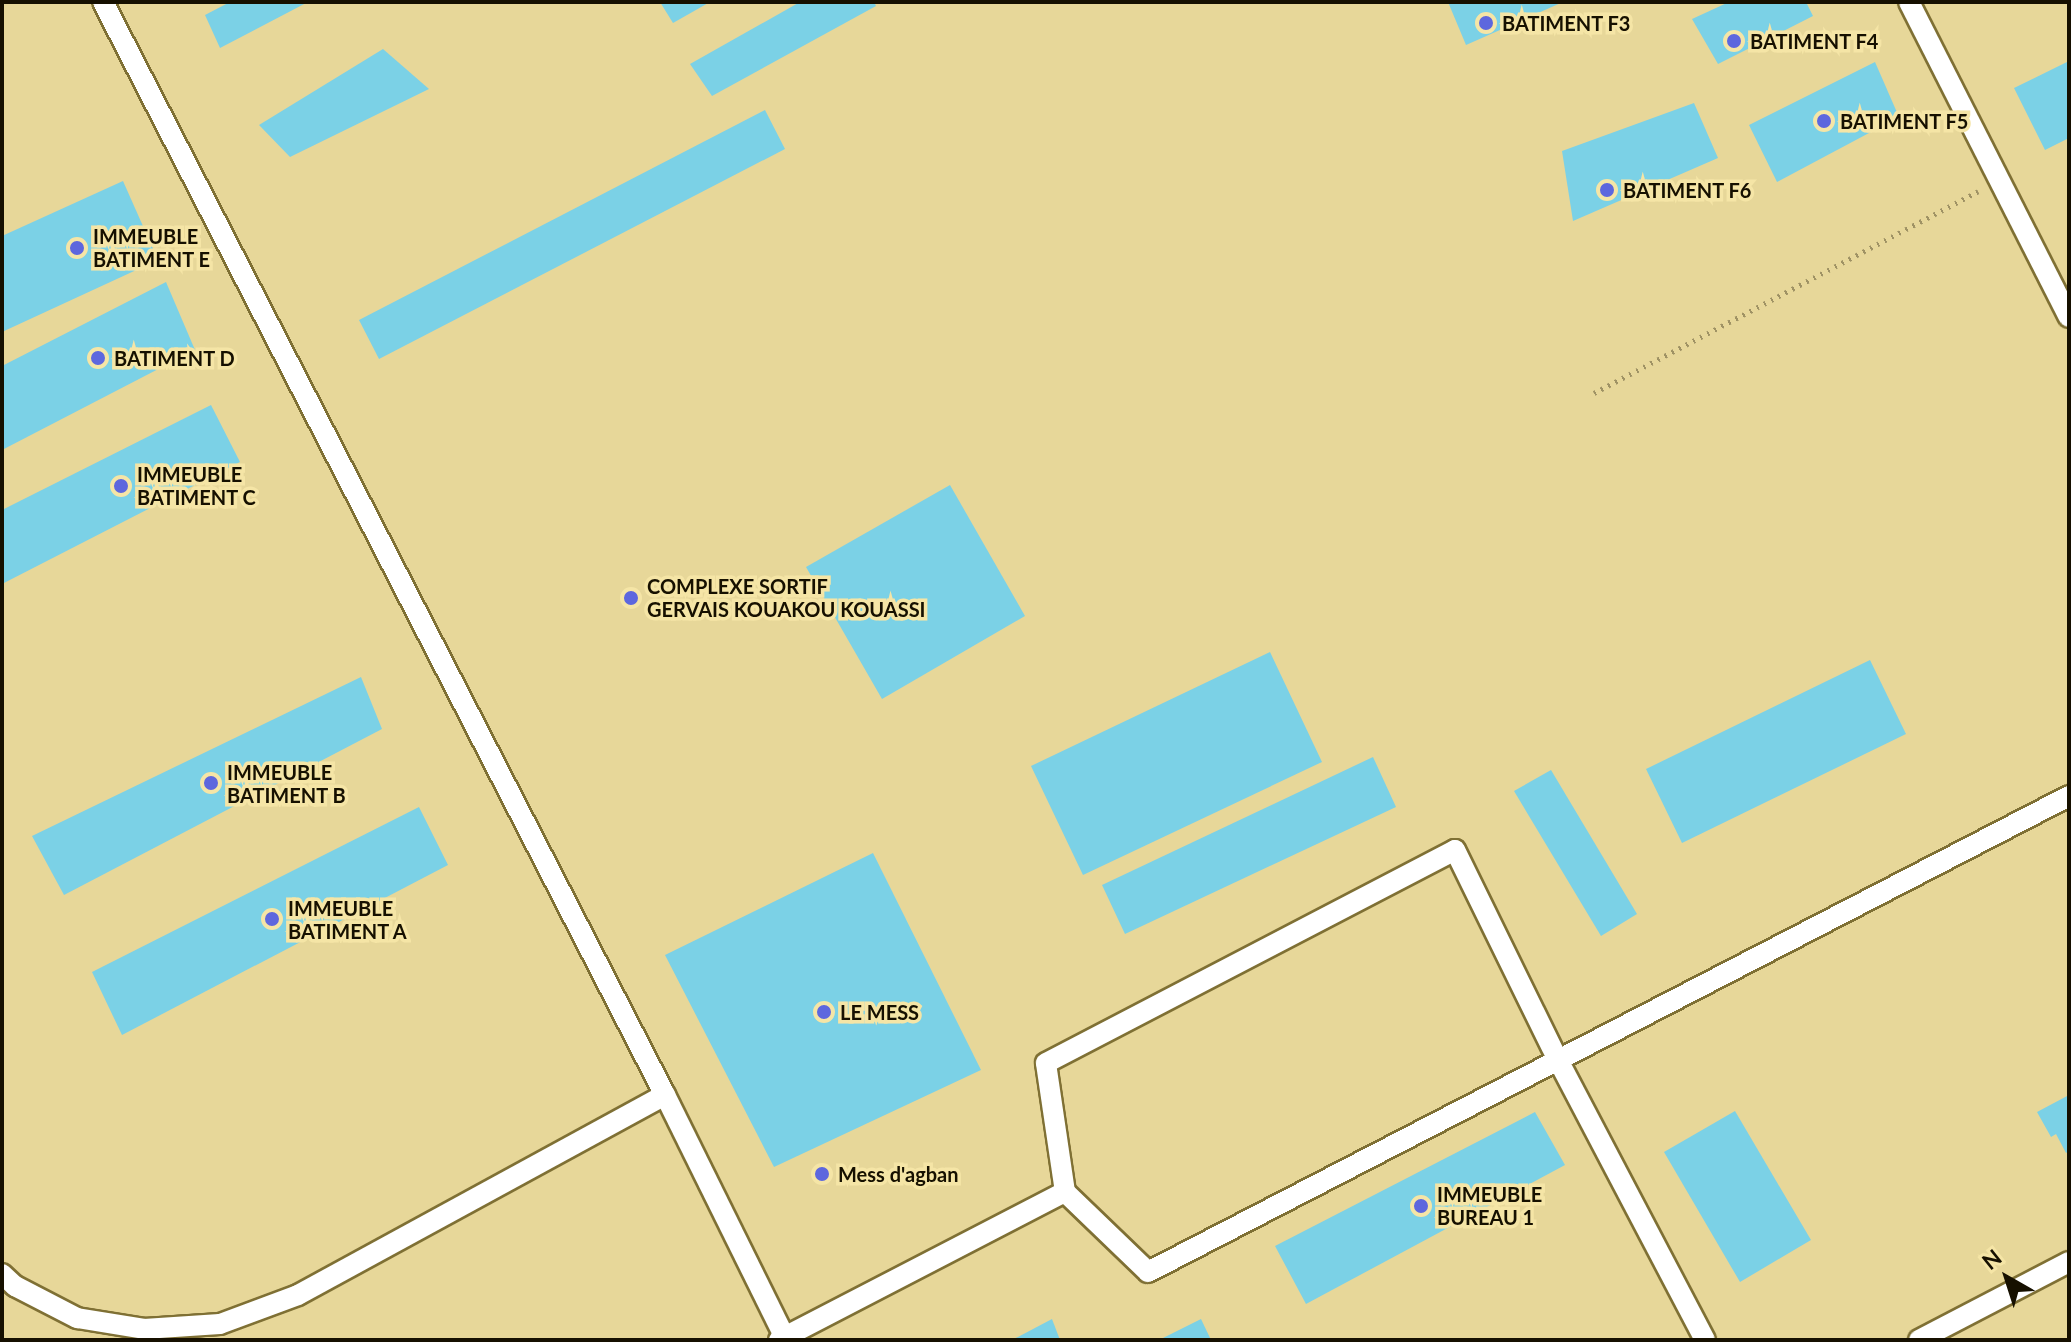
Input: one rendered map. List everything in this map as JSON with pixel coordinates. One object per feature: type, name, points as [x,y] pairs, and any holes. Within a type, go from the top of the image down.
[{"type":"lane","points":[[103,2],[665,1095],[783,1339],[1065,1192]]},
{"type":"lane","points":[[1909,2],[2069,317]]},
{"type":"lane","points":[[1705,1340],[1558,1060],[1455,850],[1046,1063],[1065,1192],[1148,1272],[1558,1060],[2069,796]]},
{"type":"lane","points":[[2,1274],[15,1286],[77,1318],[144,1329],[220,1324],[298,1295],[665,1095]]},
{"type":"lane","points":[[1919,1340],[2069,1262]]},
{"type":"path","points":[[1594,393],[2000,180]]},
{"type":"building","points":[[230,2],[308,2],[220,48],[205,15]]},
{"type":"building","points":[[660,2],[710,2],[673,23]]},
{"type":"building","points":[[800,2],[874,2],[876,6],[712,96],[690,64]]},
{"type":"building","name":"BATIMENT F3","points":[[1448,2],[1563,2],[1466,45]]},
{"type":"building","name":"BATIMENT F4","points":[[1729,2],[1806,2],[1813,16],[1718,64],[1692,19]]},
{"type":"building","points":[[383,49],[429,89],[290,157],[259,125]]},
{"type":"building","points":[[2069,61],[2069,138],[2045,150],[2014,88]]},
{"type":"building","name":"BATIMENT F5","points":[[1875,62],[1899,117],[1777,182],[1749,125]]},
{"type":"building","name":"BATIMENT F6","points":[[1694,103],[1718,158],[1573,221],[1562,151]]},
{"type":"building","points":[[765,110],[785,149],[379,359],[359,320]]},
{"type":"building","name":"IMMEUBLE BATIMENT E","points":[[123,181],[158,260],[2,332],[2,236]]},
{"type":"building","name":"BATIMENT D","points":[[166,282],[195,350],[2,450],[2,366]]},
{"type":"building","name":"IMMEUBLE BATIMENT C","points":[[211,405],[240,462],[2,584],[2,510]]},
{"type":"building","points":[[950,485],[1025,616],[882,699],[806,567]]},
{"type":"building","points":[[1270,652],[1322,762],[1083,875],[1031,766]]},
{"type":"building","points":[[1870,660],[1906,734],[1682,843],[1646,769]]},
{"type":"building","name":"IMMEUBLE BATIMENT B","points":[[361,677],[382,729],[64,895],[32,836]]},
{"type":"building","points":[[1373,757],[1396,807],[1125,934],[1102,885]]},
{"type":"building","points":[[1551,770],[1637,914],[1601,936],[1514,791]]},
{"type":"building","name":"IMMEUBLE BATIMENT A","points":[[419,807],[448,865],[122,1035],[92,972]]},
{"type":"building","name":"LE MESS","points":[[873,853],[981,1070],[774,1167],[665,955]]},
{"type":"building","points":[[2069,1095],[2069,1151],[2066,1153],[2056,1134],[2051,1137],[2037,1112]]},
{"type":"building","points":[[1735,1111],[1811,1240],[1740,1282],[1664,1152]]},
{"type":"building","name":"IMMEUBLE BUREAU 1","points":[[1535,1112],[1565,1165],[1306,1304],[1275,1246]]},
{"type":"building","points":[[1052,1319],[1060,1340],[1012,1340]]},
{"type":"building","points":[[1201,1319],[1211,1340],[1159,1340]]},
{"type":"place","name":"BATIMENT F3","points":[[1486,23]]},
{"type":"place","name":"BATIMENT F4","points":[[1734,41]]},
{"type":"place","name":"BATIMENT F5","points":[[1824,121]]},
{"type":"place","name":"BATIMENT F6","points":[[1607,190]]},
{"type":"place","name":"IMMEUBLE BATIMENT E","points":[[77,248]]},
{"type":"place","name":"BATIMENT D","points":[[98,358]]},
{"type":"place","name":"IMMEUBLE BATIMENT C","points":[[121,486]]},
{"type":"place","name":"COMPLEXE SORTIF GERVAIS KOUAKOU KOUASSI","points":[[631,598]]},
{"type":"place","name":"IMMEUBLE BATIMENT B","points":[[211,783]]},
{"type":"place","name":"IMMEUBLE BATIMENT A","points":[[272,919]]},
{"type":"place","name":"LE MESS","points":[[824,1012]]},
{"type":"place","name":"Mess d'agban","points":[[822,1174]]},
{"type":"place","name":"IMMEUBLE BUREAU 1","points":[[1421,1206]]}]
